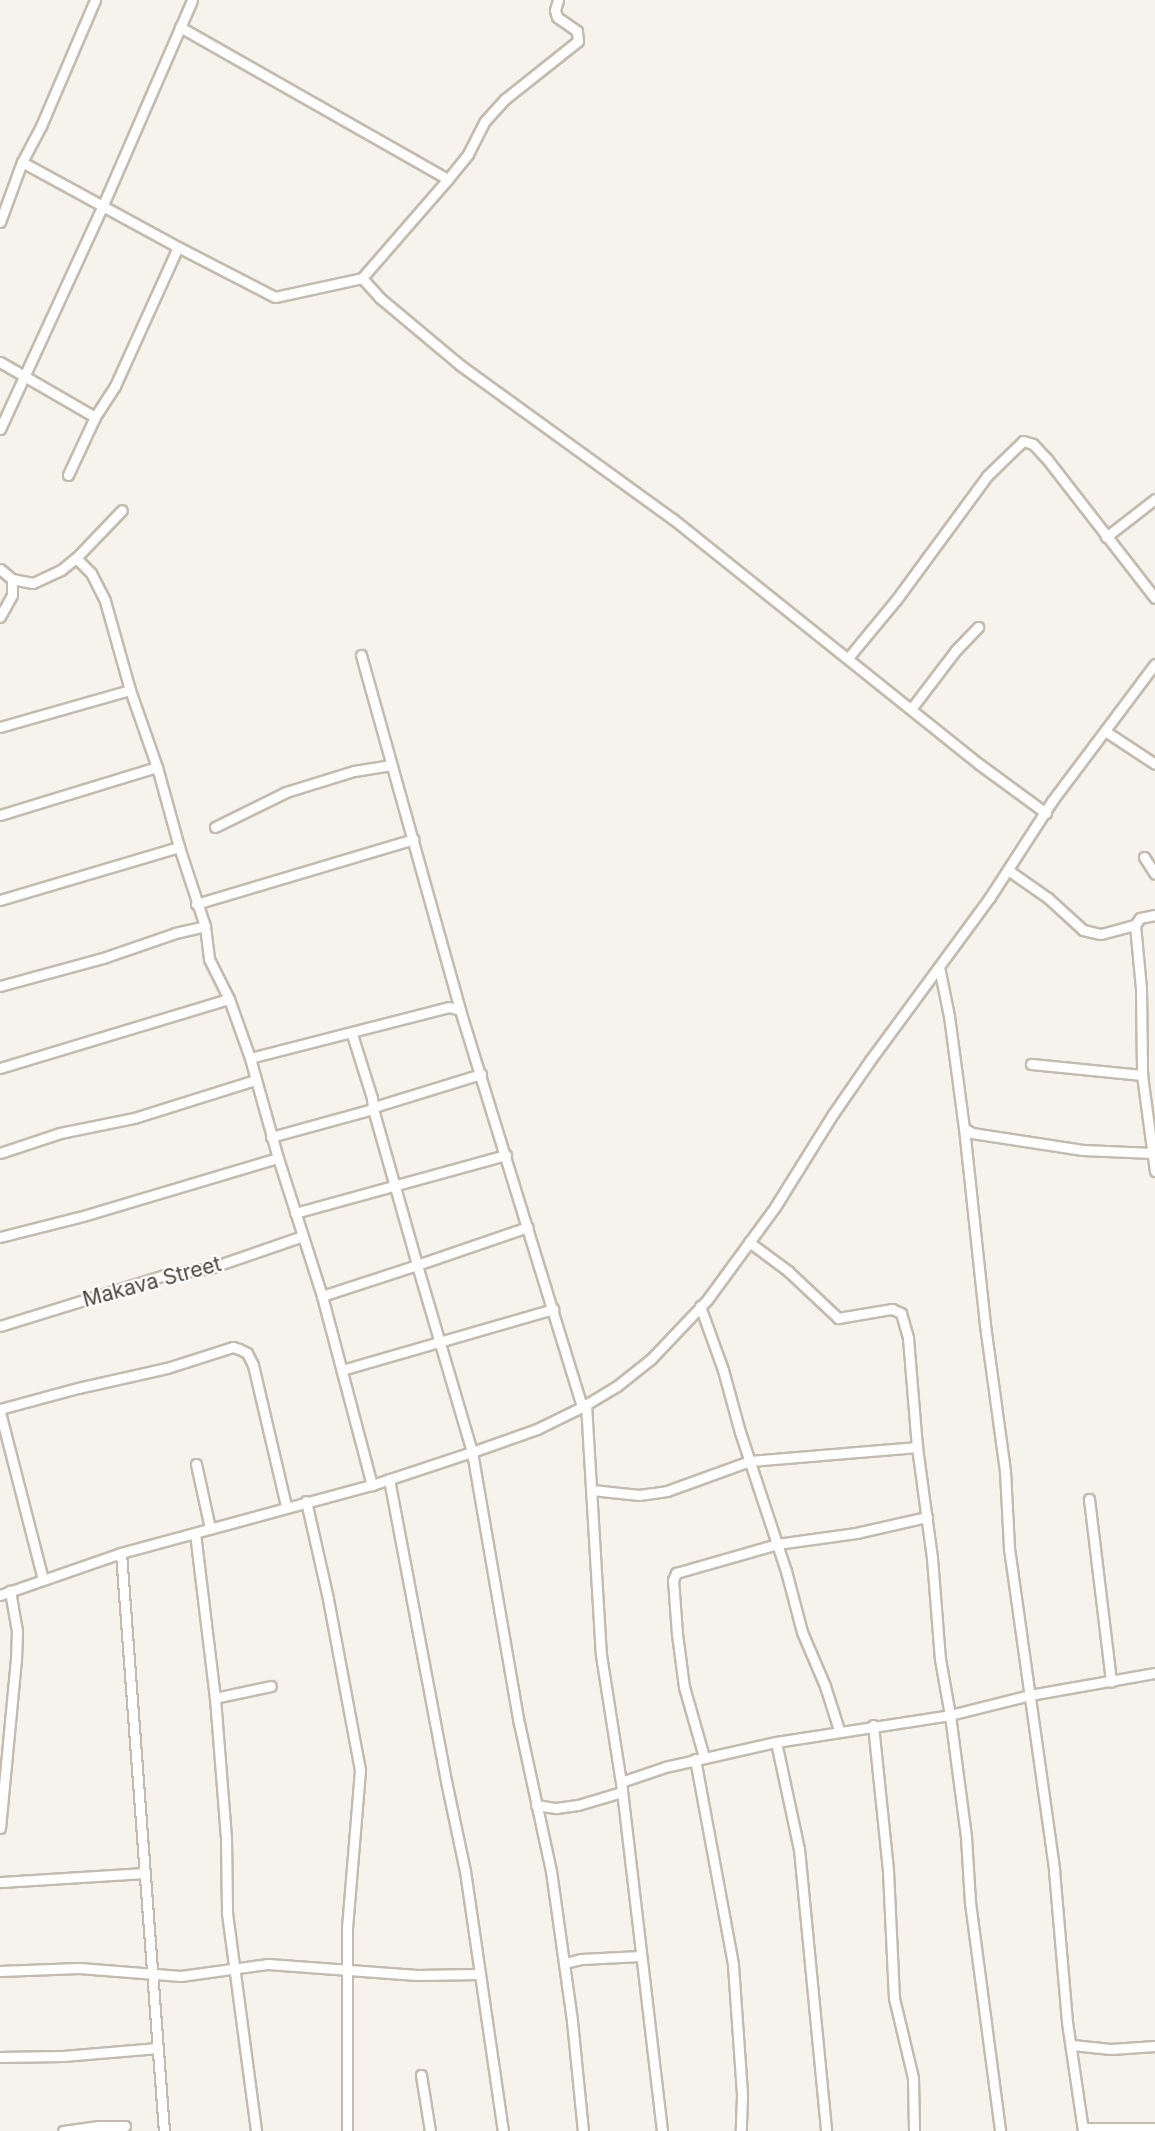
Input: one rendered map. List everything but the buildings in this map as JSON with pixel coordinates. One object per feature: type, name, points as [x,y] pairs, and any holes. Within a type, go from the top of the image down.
[{"type":"street","points":[[0,222],[22,162],[41,126],[95,0]]},
{"type":"street","points":[[0,429],[103,205],[192,0]]},
{"type":"street","points":[[22,162],[274,297],[362,278],[468,154],[485,121],[505,99],[578,41],[577,31],[557,17],[555,10],[558,0]]},
{"type":"street","points":[[180,27],[448,179]]},
{"type":"street","points":[[68,475],[95,417],[115,386],[178,247]]},
{"type":"street","points":[[362,278],[380,298],[460,365],[673,519],[979,764],[1046,813]]},
{"type":"street","points":[[0,362],[95,417]]},
{"type":"street","points":[[848,658],[896,600],[987,476],[1023,441],[1033,444],[1047,459],[1155,598]]},
{"type":"street","points":[[1106,537],[1155,499]]},
{"type":"street","points":[[0,569],[12,579],[33,583],[61,570],[76,558],[122,510]]},
{"type":"street","points":[[76,558],[91,573],[105,601],[130,690],[157,767],[196,904],[205,926],[209,959],[229,999],[250,1059],[271,1137],[322,1296],[372,1485]]},
{"type":"street","points":[[0,617],[12,595],[12,579]]},
{"type":"street","points":[[911,709],[956,650],[978,627]]},
{"type":"street","points":[[361,655],[460,1010],[584,1406],[592,1490],[601,1655],[621,1787],[662,2131]]},
{"type":"street","points":[[0,1595],[121,1553],[286,1506],[372,1485],[537,1429],[584,1406],[617,1386],[651,1359],[700,1306],[775,1207],[833,1114],[1008,870],[1046,813],[1154,667]]},
{"type":"street","points":[[0,727],[130,690]]},
{"type":"street","points":[[1105,731],[1155,764]]},
{"type":"street","points":[[215,827],[286,792],[354,771],[392,765]]},
{"type":"street","points":[[0,816],[157,767]]},
{"type":"street","points":[[196,904],[414,839]]},
{"type":"street","points":[[0,900],[179,847]]},
{"type":"street","points":[[1144,857],[1155,874]]},
{"type":"street","points":[[1008,870],[1048,898],[1083,930],[1101,934],[1135,925],[1140,918],[1155,915]]},
{"type":"street","points":[[1135,925],[1141,988],[1142,1075],[1155,1171]]},
{"type":"street","points":[[0,986],[103,958],[175,933],[205,926]]},
{"type":"street","points":[[939,967],[949,1016],[964,1128],[985,1325],[1005,1470],[1009,1548],[1054,1870],[1067,2022],[1083,2130],[1155,2128]]},
{"type":"street","points":[[0,1068],[229,999]]},
{"type":"street","points":[[250,1059],[352,1034],[449,1006],[460,1010]]},
{"type":"street","points":[[352,1034],[472,1452],[536,1805],[551,1871],[565,1964],[583,2131]]},
{"type":"street","points":[[1031,1064],[1142,1075]]},
{"type":"street","points":[[271,1137],[481,1074]]},
{"type":"street","points":[[0,1153],[60,1133],[134,1118],[255,1080]]},
{"type":"street","points":[[964,1128],[972,1133],[1083,1150],[1153,1153]]},
{"type":"street","points":[[295,1213],[506,1155]]},
{"type":"street","points":[[0,1237],[83,1216],[278,1158]]},
{"type":"street","points":[[322,1296],[528,1227]]},
{"type":"street","name":"Makava Street","points":[[0,1326],[165,1275],[210,1268],[303,1236]]},
{"type":"street","points":[[749,1242],[788,1271],[838,1318],[892,1309],[901,1313],[909,1338],[917,1447],[927,1517],[940,1659],[950,1715],[966,1837],[972,1913],[1000,2131]]},
{"type":"street","points":[[700,1306],[723,1370],[802,1632],[825,1686],[839,1731]]},
{"type":"street","points":[[342,1370],[393,1353],[439,1343],[553,1309]]},
{"type":"street","points":[[43,1580],[0,1411],[78,1388],[167,1368],[233,1347],[239,1348],[247,1353],[253,1365],[286,1506]]},
{"type":"street","points":[[592,1490],[639,1495],[667,1491],[750,1461],[917,1447]]},
{"type":"street","points":[[196,1464],[210,1528]]},
{"type":"street","points":[[389,1479],[465,1870],[478,1974],[503,2131]]},
{"type":"street","points":[[1089,1499],[1111,1682]]},
{"type":"street","points":[[306,1501],[328,1599],[360,1770],[347,1927],[347,2131]]},
{"type":"street","points":[[741,2131],[742,2095],[733,1965],[700,1758],[684,1687],[673,1580],[676,1573],[682,1570],[724,1561],[777,1544],[856,1533],[927,1517]]},
{"type":"street","points":[[195,1533],[214,1698],[226,1838],[227,1913],[236,1970],[248,2085],[256,2131]]},
{"type":"street","points":[[121,1553],[164,2131]]},
{"type":"street","points":[[0,1828],[16,1660],[17,1631],[10,1591]]},
{"type":"street","points":[[536,1805],[556,1808],[578,1805],[700,1758],[873,1725],[950,1715],[1030,1695],[1155,1674]]},
{"type":"street","points":[[214,1698],[271,1686]]},
{"type":"street","points":[[873,1725],[886,1850],[894,1998],[913,2078],[914,2131]]},
{"type":"street","points":[[776,1742],[799,1849],[826,2131]]},
{"type":"street","points":[[0,1882],[144,1874]]},
{"type":"street","points":[[565,1964],[581,1959],[641,1956]]},
{"type":"street","points":[[0,1971],[79,1968],[125,1970],[151,1976],[181,1976],[268,1965],[417,1975],[478,1974]]},
{"type":"street","points":[[1072,2045],[1111,2049],[1155,2046]]},
{"type":"street","points":[[0,2057],[63,2056],[158,2048]]},
{"type":"street","points":[[421,2075],[430,2131]]},
{"type":"street","points":[[63,2131],[99,2126],[125,2126]]}]
